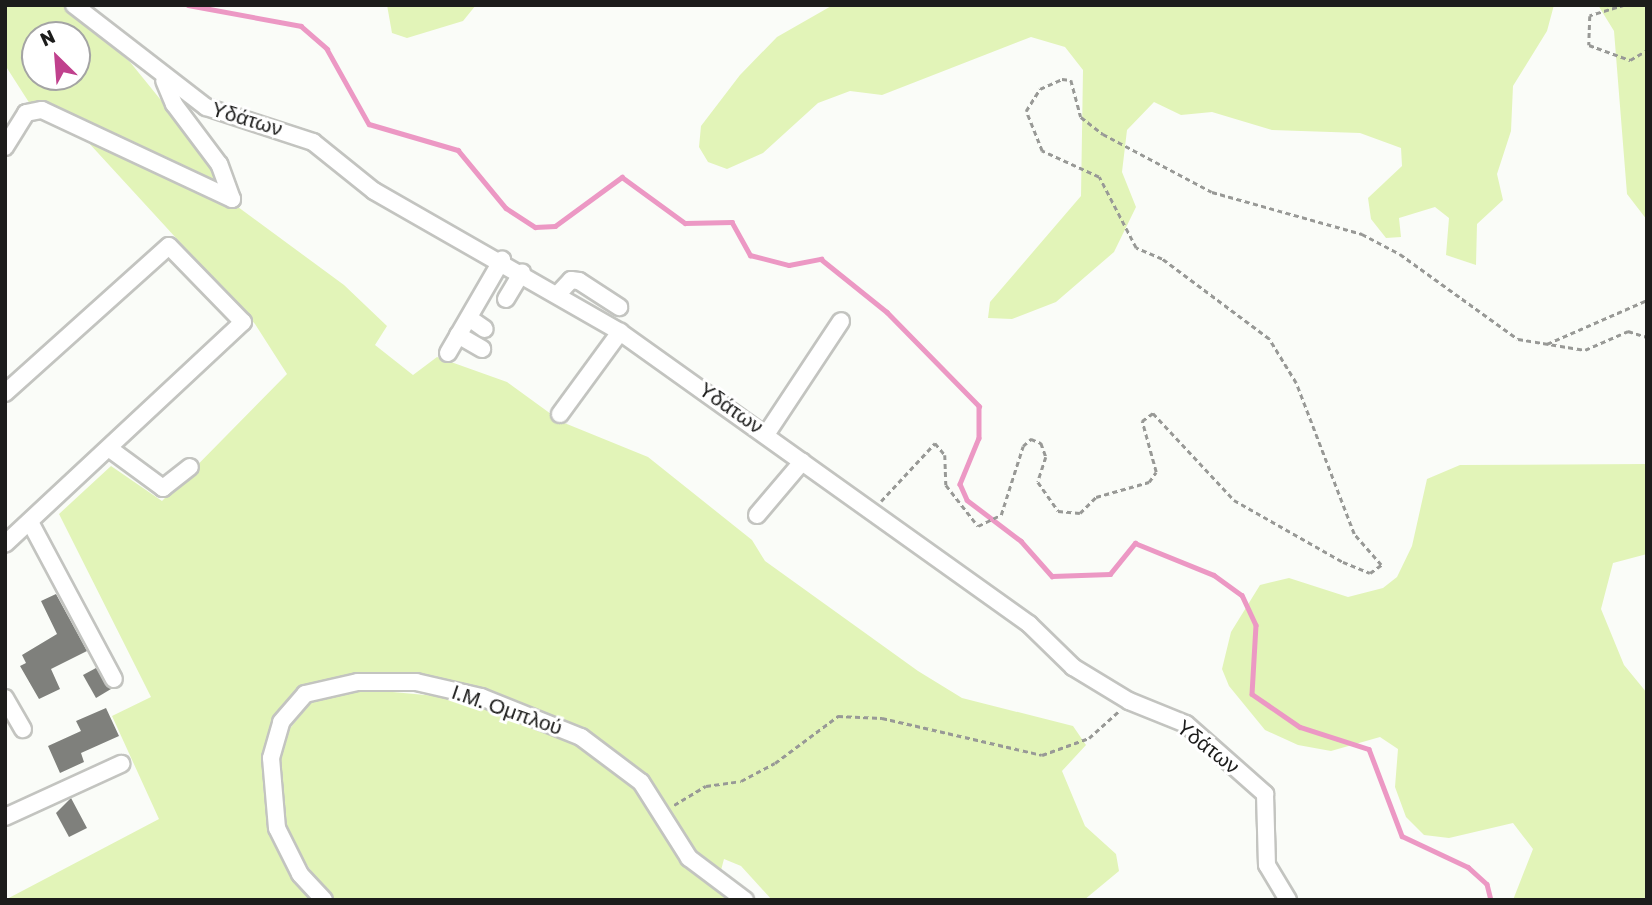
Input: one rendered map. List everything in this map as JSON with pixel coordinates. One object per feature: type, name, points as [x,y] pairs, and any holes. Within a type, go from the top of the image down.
[{"type":"street","name":"Υδάτων","points":[[74,5],[164,81],[206,107],[313,142],[374,191],[498,257],[620,332],[767,433],[802,462],[1029,624],[1073,667],[1129,701],[1186,724],[1265,794],[1268,865],[1288,900]]},
{"type":"street","points":[[5,147],[26,113],[42,110],[232,199],[219,164],[174,104],[164,81]]},
{"type":"street","points":[[5,393],[162,248],[177,248],[243,322],[110,449],[5,544]]},
{"type":"street","points":[[472,292],[498,257]]},
{"type":"street","points":[[448,353],[498,257]]},
{"type":"street","points":[[506,299],[522,272]]},
{"type":"street","points":[[558,294],[570,280],[579,281],[619,307]]},
{"type":"street","points":[[468,318],[485,329]]},
{"type":"street","points":[[767,433],[841,321]]},
{"type":"street","points":[[560,414],[620,332]]},
{"type":"street","points":[[458,335],[482,349]]},
{"type":"street","points":[[110,449],[163,488],[190,467]]},
{"type":"street","points":[[757,516],[802,462]]},
{"type":"street","points":[[30,522],[114,679]]},
{"type":"street","name":"Ι.Μ. Ομπλού","points":[[324,900],[300,874],[277,828],[270,792],[281,722],[305,694],[329,685],[416,682],[481,697],[581,737],[641,782],[689,858],[745,900]]},
{"type":"street","points":[[5,698],[23,729]]},
{"type":"street","points":[[5,817],[121,764]]},
{"type":"path","points":[[1625,5],[1590,16],[1584,28],[1589,45],[1630,60],[1647,50]]},
{"type":"path","points":[[872,511],[935,443],[945,454],[946,485],[978,526],[1001,515],[1023,446],[1031,439],[1041,443],[1046,457],[1038,482],[1058,511],[1080,513],[1096,497],[1149,482],[1156,472],[1154,455],[1142,421],[1153,414],[1234,500],[1343,562],[1370,573],[1381,565],[1353,534],[1296,383],[1269,339],[1162,259],[1136,248],[1099,177],[1042,151],[1026,111],[1040,89],[1062,79],[1071,80],[1081,117],[1104,134],[1212,192],[1362,234],[1400,254],[1518,339],[1585,350],[1629,331],[1647,337]]},
{"type":"path","points":[[1547,344],[1647,300]]},
{"type":"path","points":[[663,813],[706,786],[741,781],[775,763],[838,716],[882,718],[1042,755],[1088,738],[1129,701]]},
{"type":"green space","points":[[5,5],[63,5],[82,21],[21,21],[21,90],[5,65]]},
{"type":"green space","points":[[387,5],[476,5],[463,21],[407,38],[392,33]]},
{"type":"green space","points":[[833,5],[1554,5],[1547,31],[1513,86],[1511,131],[1497,174],[1503,200],[1477,224],[1476,265],[1446,255],[1449,218],[1435,207],[1399,218],[1401,237],[1386,238],[1371,219],[1368,198],[1402,166],[1401,148],[1360,133],[1272,130],[1212,112],[1181,115],[1154,102],[1127,130],[1122,172],[1136,207],[1114,252],[1056,302],[1012,319],[988,318],[990,302],[1081,196],[1083,70],[1065,47],[1031,37],[882,95],[850,91],[818,103],[763,153],[727,169],[708,162],[699,147],[701,126],[740,75],[777,37]]},
{"type":"green space","points":[[1598,5],[1647,5],[1647,220],[1627,194],[1614,31]]},
{"type":"green space","points":[[91,29],[130,62],[216,168],[219,186],[30,104],[22,91],[91,91]]},
{"type":"green space","points":[[87,141],[238,207],[344,285],[387,326],[375,345],[413,375],[437,357],[507,382],[562,422],[648,457],[752,540],[765,561],[918,671],[962,698],[1073,726],[1086,745],[1062,771],[1085,826],[1116,854],[1119,871],[1084,900],[772,900],[741,866],[724,859],[720,874],[702,860],[641,775],[582,730],[435,676],[390,674],[309,685],[273,721],[263,784],[267,821],[282,858],[314,900],[5,900],[159,819],[112,716],[151,697],[59,514],[111,466],[162,501],[287,374],[255,324]]},
{"type":"green space","points":[[1647,464],[1647,554],[1613,563],[1601,609],[1624,665],[1647,693],[1647,900],[1513,900],[1533,849],[1513,823],[1449,838],[1424,835],[1406,817],[1395,787],[1398,749],[1380,737],[1331,751],[1298,745],[1265,730],[1229,686],[1222,669],[1231,632],[1260,585],[1289,578],[1348,597],[1383,588],[1397,577],[1412,546],[1427,479],[1460,465]]},
{"type":"green space","points":[[360,689],[458,698],[569,739],[625,777],[734,900],[331,900],[286,834],[280,755],[287,732],[313,700]]},
{"type":"building","points":[[56,594],[87,651],[51,669],[60,689],[39,699],[20,666],[26,663],[22,655],[57,634],[41,601]]},
{"type":"building","points":[[96,668],[111,689],[96,698],[83,675]]},
{"type":"building","points":[[106,708],[119,736],[81,753],[84,762],[60,773],[48,746],[81,731],[76,721]]},
{"type":"building","points":[[71,798],[87,828],[69,837],[56,813]]},
{"type":"waterway","points":[[188,5],[301,26],[327,49],[369,124],[458,150],[506,208],[535,227],[555,226],[622,177],[685,223],[732,222],[750,255],[789,265],[821,259],[887,312],[979,406],[979,438],[960,484],[967,500],[1021,541],[1052,576],[1110,574],[1135,543],[1214,575],[1242,595],[1256,625],[1252,694],[1300,727],[1369,749],[1402,836],[1468,867],[1487,884],[1491,900]]}]
